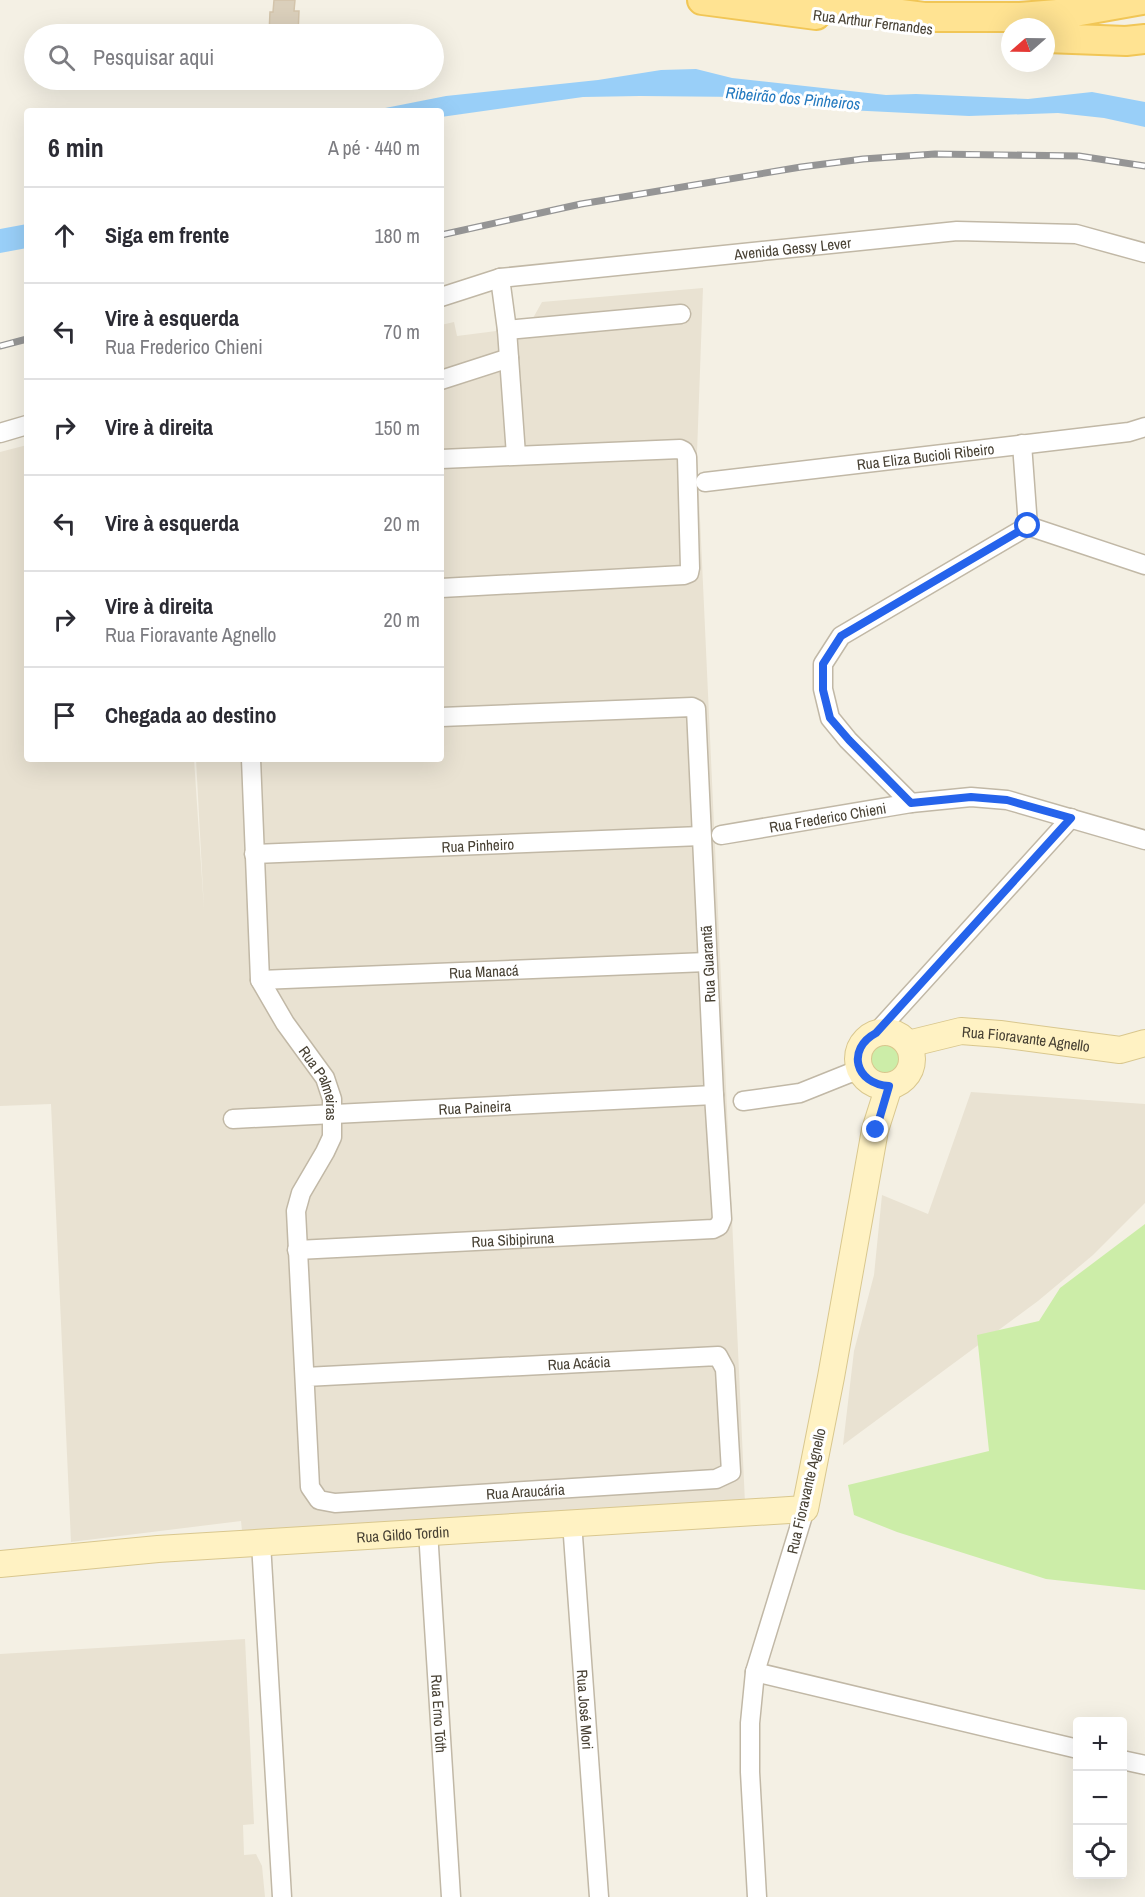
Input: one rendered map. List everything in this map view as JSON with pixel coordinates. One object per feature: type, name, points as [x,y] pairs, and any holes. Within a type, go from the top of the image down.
[{"type":"main road","name":"Rua Arthur Fernandes","points":[[702,0],[891,25],[1001,35]]},
{"type":"main road","points":[[795,0],[924,17],[1020,17],[1069,13],[1142,0]]},
{"type":"main road","points":[[1055,38],[1126,41],[1145,39]]},
{"type":"main road","name":"Rua Fioravante Agnello","points":[[908,1044],[961,1031],[1120,1050],[1145,1043]]},
{"type":"main road","points":[[876,1033],[894,1033],[908,1044],[911,1052],[910,1070],[897,1083],[889,1086],[871,1082],[860,1069],[858,1060],[862,1043],[876,1033]]},
{"type":"main road","name":"Rua Fioravante Agnello","points":[[805,1509],[876,1130],[889,1086]]},
{"type":"main road","name":"Rua Gildo Tordin","points":[[0,1564],[158,1549],[805,1509]]},
{"type":"street","points":[[884,0],[913,9],[924,17]]},
{"type":"street","name":"Avenida Gessy Lever","points":[[444,296],[500,278],[957,231],[1076,234],[1145,253]]},
{"type":"street","points":[[500,278],[507,330],[516,454]]},
{"type":"street","points":[[507,330],[681,314]]},
{"type":"street","points":[[444,379],[509,358]]},
{"type":"street","points":[[0,433],[24,426]]},
{"type":"street","name":"Rua Eliza Bucioli Ribeiro","points":[[705,482],[1129,432],[1145,427]]},
{"type":"street","points":[[1022,444],[1028,526]]},
{"type":"street","points":[[444,459],[516,454],[680,449],[687,457],[690,568],[689,573],[444,588]]},
{"type":"street","points":[[911,803],[830,718],[823,690],[823,664],[841,636],[1028,526],[1145,565]]},
{"type":"street","name":"Rua Guarantã","points":[[444,717],[692,707],[696,709],[707,962],[722,1219]]},
{"type":"street","name":"Rua Palmeiras","points":[[251,762],[260,980],[285,1023],[325,1078],[332,1099],[332,1137],[301,1193],[296,1211],[310,1487],[319,1500],[335,1503]]},
{"type":"street","name":"Rua Frederico Chieni","points":[[722,835],[911,803],[971,797],[1007,800],[1145,840]]},
{"type":"street","points":[[876,1033],[1071,818]]},
{"type":"street","name":"Rua Pinheiro","points":[[254,854],[701,836]]},
{"type":"street","name":"Rua Manacá","points":[[260,980],[707,962]]},
{"type":"street","points":[[743,1101],[800,1093],[860,1069]]},
{"type":"street","name":"Rua Paineira","points":[[233,1119],[714,1095]]},
{"type":"street","name":"Rua Sibipiruna","points":[[297,1250],[713,1229],[719,1226],[722,1219]]},
{"type":"street","name":"Rua Acácia","points":[[305,1377],[718,1356],[725,1369],[731,1472],[716,1479]]},
{"type":"street","name":"Rua Araucária","points":[[335,1503],[716,1479]]},
{"type":"street","name":"Rua Fioravante Agnello","points":[[757,1897],[750,1772],[750,1723],[755,1672],[805,1509]]},
{"type":"street","name":"Rua José Mori","points":[[572,1522],[599,1897]]},
{"type":"street","name":"Rua Erno Tóth","points":[[428,1531],[451,1897]]},
{"type":"street","points":[[261,1543],[282,1897]]},
{"type":"street","points":[[755,1672],[1073,1748]]},
{"type":"street","points":[[1127,1761],[1145,1766]]},
{"type":"shaded area","points":[[703,288],[697,453],[745,1503],[243,1541],[241,1521],[71,1542],[51,1104],[0,1106],[0,452],[24,446],[24,762],[194,762],[204,909],[196,762],[444,762],[444,324],[454,322],[457,336],[528,327],[542,302]]},
{"type":"shaded area","points":[[971,1092],[1145,1104],[1145,1203],[1093,1255],[1038,1301],[843,1445],[854,1351],[874,1275],[882,1195],[928,1214]]},
{"type":"shaded area","points":[[245,1639],[254,1824],[243,1825],[244,1855],[256,1854],[262,1866],[265,1897],[0,1897],[0,1654]]},
{"type":"green space","points":[[885,1037],[899,1042],[904,1056],[899,1070],[885,1075],[871,1070],[866,1056],[871,1042]]},
{"type":"green space","points":[[1145,1224],[1145,1590],[1046,1579],[897,1532],[854,1515],[848,1485],[989,1451],[977,1335],[1039,1321],[1060,1288]]},
{"type":"water","name":"Ribeirão dos Pinheiros","points":[[696,69],[732,78],[886,95],[916,94],[1028,99],[1092,92],[1145,102],[1145,127],[1104,118],[1058,113],[969,116],[847,110],[742,97],[583,97],[444,117],[444,108],[385,108],[446,96],[598,80],[661,70]]},
{"type":"water","points":[[24,225],[24,249],[0,253],[0,229]]},
{"type":"building","points":[[274,0],[295,0],[294,11],[299,11],[298,24],[269,24],[270,12],[273,12]]},
{"type":"railway","points":[[444,234],[581,204],[801,167],[863,159],[935,154],[1079,156],[1145,166]]},
{"type":"railway","points":[[0,346],[24,340]]},
{"type":"route","points":[[876,1130],[889,1086],[871,1082],[864,1076],[858,1060],[862,1043],[876,1033],[1071,818],[1007,800],[971,797],[911,803],[830,718],[823,690],[823,664],[841,636],[1028,526]]}]
